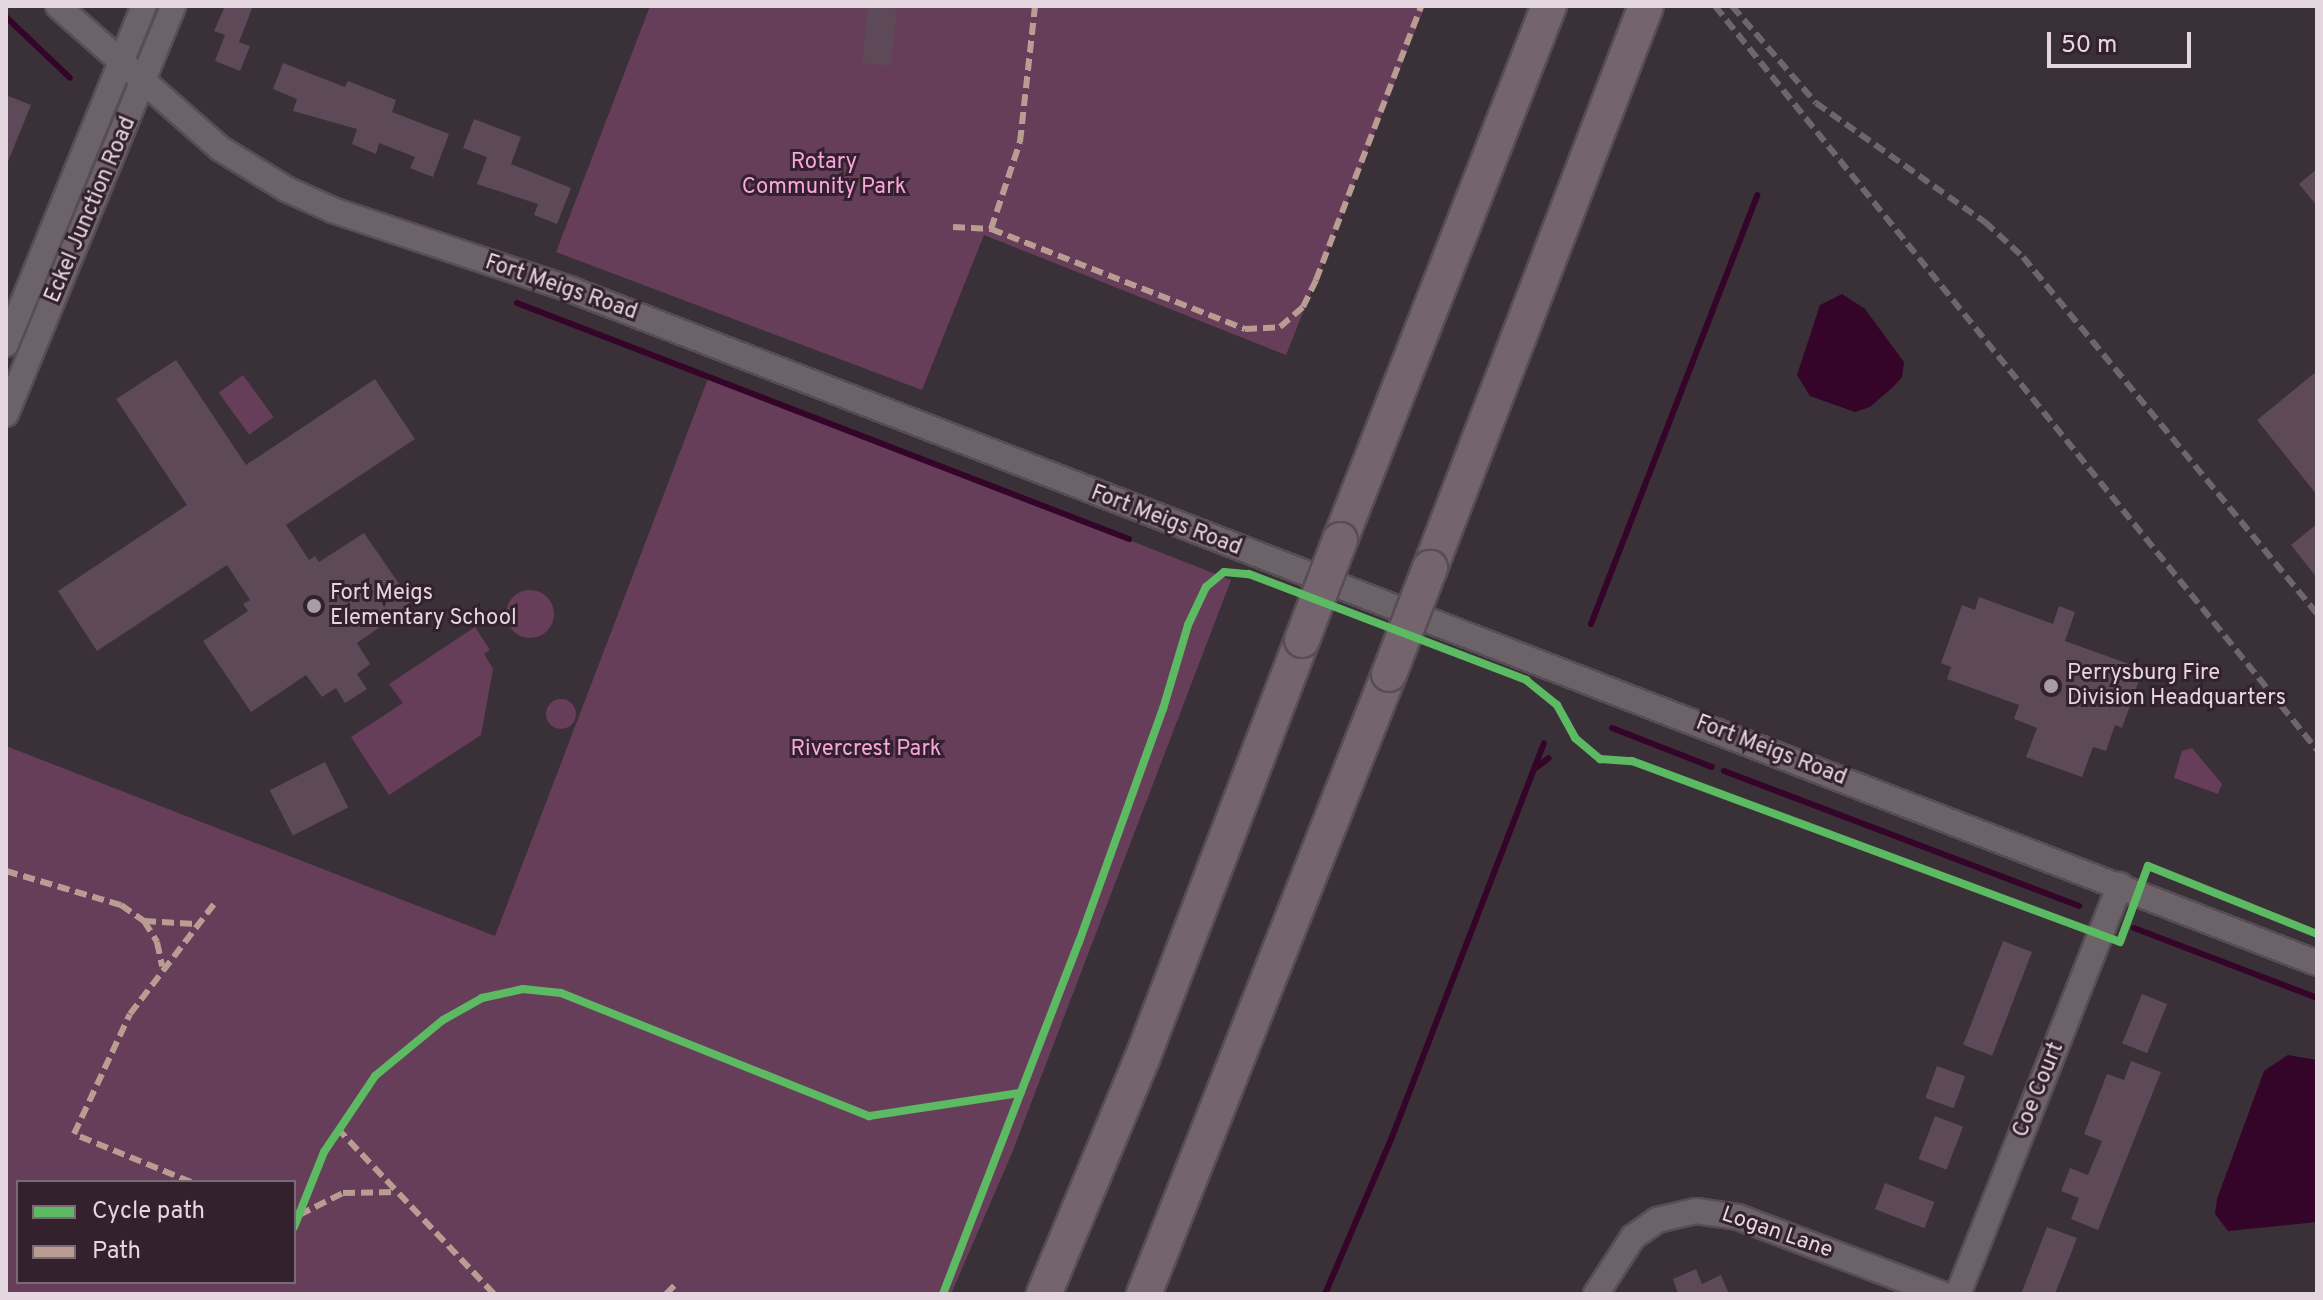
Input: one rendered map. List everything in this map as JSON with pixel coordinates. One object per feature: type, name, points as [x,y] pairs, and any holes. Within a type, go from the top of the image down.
[{"type":"highway","points":[[1044,1294],[1142,1059],[1340,540],[1549,6]]},
{"type":"highway","points":[[1144,1294],[1389,674],[1646,6]]},
{"type":"street","name":"Fort Meigs Road","points":[[58,6],[143,85],[248,168],[335,211],[572,290],[2317,963]]},
{"type":"street","name":"Eckel Junction Road","points":[[6,344],[144,6]]},
{"type":"street","name":"Eckel Junction Road","points":[[6,414],[173,6]]},
{"type":"street","name":"Coe Court","points":[[1958,1294],[2120,885]]},
{"type":"street","name":"Logan Lane","points":[[1596,1294],[1633,1237],[1657,1220],[1696,1211],[1752,1222],[1942,1294]]},
{"type":"green space","name":"Rotary Community Park","points":[[650,6],[1425,6],[1286,355],[984,235],[922,390],[556,252]]},
{"type":"green space","points":[[243,375],[274,417],[249,435],[219,393]]},
{"type":"green space","name":"Rivercrest Park","points":[[709,376],[1231,580],[1012,1153],[951,1294],[6,1294],[6,746],[495,936]]},
{"type":"green space","points":[[530,590],[539,591],[547,597],[553,605],[553,623],[547,631],[539,637],[530,638],[521,637],[513,631],[507,623],[506,614],[507,605],[513,597],[521,591]]},
{"type":"green space","points":[[475,627],[490,650],[484,654],[493,669],[481,735],[389,795],[351,737],[403,703],[389,684]]},
{"type":"green space","points":[[561,699],[572,703],[576,714],[572,725],[561,729],[550,725],[546,714],[550,703]]},
{"type":"green space","points":[[2192,748],[2222,784],[2218,794],[2174,778],[2182,751]]},
{"type":"shaded area","points":[[1842,294],[1865,309],[1904,362],[1902,377],[1893,387],[1870,407],[1855,412],[1810,396],[1797,375],[1820,305]]},
{"type":"shaded area","points":[[2288,1055],[2317,1060],[2317,1222],[2228,1231],[2215,1214],[2217,1199],[2264,1071]]},
{"type":"building","points":[[225,6],[253,6],[239,42],[250,46],[240,71],[215,61],[225,35],[214,31]]},
{"type":"building","points":[[868,6],[897,9],[891,66],[862,63]]},
{"type":"building","points":[[283,63],[345,87],[348,81],[396,100],[392,112],[449,134],[433,177],[410,168],[415,157],[379,143],[376,154],[352,144],[357,129],[293,111],[297,99],[273,89]]},
{"type":"building","points":[[6,95],[31,105],[7,164],[6,164]]},
{"type":"building","points":[[474,119],[521,137],[511,164],[571,188],[557,224],[534,215],[538,204],[477,184],[487,157],[463,148]]},
{"type":"building","points":[[2317,169],[2317,206],[2299,184]]},
{"type":"building","name":"Fort Meigs Elementary School","points":[[176,360],[246,465],[375,379],[415,439],[286,525],[309,560],[315,556],[319,562],[364,533],[413,604],[357,643],[370,664],[357,674],[367,689],[345,703],[336,688],[322,697],[306,675],[251,712],[203,641],[248,611],[243,604],[250,600],[227,565],[97,651],[58,591],[187,505],[116,399]]},
{"type":"building","points":[[2317,371],[2317,495],[2257,420]]},
{"type":"building","points":[[2317,524],[2317,578],[2291,545]]},
{"type":"building","name":"Perrysburg Fire Division Headquarters","points":[[1979,597],[2053,624],[2059,606],[2075,612],[2065,641],[2143,669],[2122,728],[2115,725],[2106,751],[2093,747],[2082,777],[2026,757],[2037,728],[2014,719],[2019,705],[1947,679],[1951,667],[1941,663],[1962,605],[1975,610]]},
{"type":"building","points":[[325,762],[348,807],[293,836],[270,790]]},
{"type":"building","points":[[2003,941],[2032,952],[1992,1056],[1963,1045]]},
{"type":"building","points":[[2142,994],[2167,1004],[2147,1053],[2122,1043]]},
{"type":"building","points":[[2131,1061],[2161,1072],[2098,1230],[2071,1219],[2079,1198],[2061,1191],[2070,1168],[2088,1175],[2102,1141],[2084,1134],[2107,1074],[2124,1080]]},
{"type":"building","points":[[1937,1066],[1965,1076],[1954,1108],[1925,1098]]},
{"type":"building","points":[[1935,1116],[1963,1127],[1947,1170],[1919,1159]]},
{"type":"building","points":[[1885,1183],[1934,1202],[1924,1228],[1875,1209]]},
{"type":"building","points":[[2047,1227],[2077,1238],[2055,1294],[2021,1294]]},
{"type":"building","points":[[1696,1269],[1702,1284],[1721,1275],[1729,1294],[1678,1294],[1673,1279]]},
{"type":"waterway","points":[[6,17],[70,78]]},
{"type":"waterway","points":[[1591,624],[1757,195]]},
{"type":"waterway","points":[[517,303],[1129,539]]},
{"type":"waterway","points":[[1612,728],[1712,767]]},
{"type":"waterway","points":[[1325,1294],[1392,1137],[1544,743]]},
{"type":"waterway","points":[[1536,768],[1549,758]]},
{"type":"waterway","points":[[1724,771],[2079,906]]},
{"type":"waterway","points":[[2134,928],[2317,998]]},
{"type":"railway","points":[[1715,6],[2317,750]]},
{"type":"railway","points":[[1732,6],[1816,103],[1985,222],[2023,257],[2317,614]]},
{"type":"marked path","points":[[991,229],[1020,142],[1035,6]]},
{"type":"marked path","points":[[953,227],[991,229],[1245,329],[1280,327],[1303,307],[1316,280],[1421,6]]},
{"type":"marked path","points":[[6,871],[121,905],[144,921],[157,942],[162,966]]},
{"type":"marked path","points":[[186,1180],[74,1134],[130,1014],[214,904]]},
{"type":"marked path","points":[[144,921],[195,924]]},
{"type":"marked path","points":[[337,1128],[494,1294]]},
{"type":"marked path","points":[[299,1215],[343,1193],[397,1192]]},
{"type":"marked path","points":[[666,1294],[677,1283]]},
{"type":"cycle path","points":[[943,1294],[1079,942],[1163,709],[1188,625],[1206,587],[1224,572],[1249,574],[1526,680],[1557,705],[1575,738],[1600,759],[1632,761],[2120,942],[2148,866],[2317,934]]},
{"type":"cycle path","points":[[296,1222],[324,1152],[375,1076],[443,1020],[482,998],[523,989],[561,993],[869,1116],[1020,1093]]},
{"type":"place","name":"Fort Meigs Elementary School","points":[[314,606]]},
{"type":"place","name":"Perrysburg Fire Division Headquarters","points":[[2051,686]]}]
